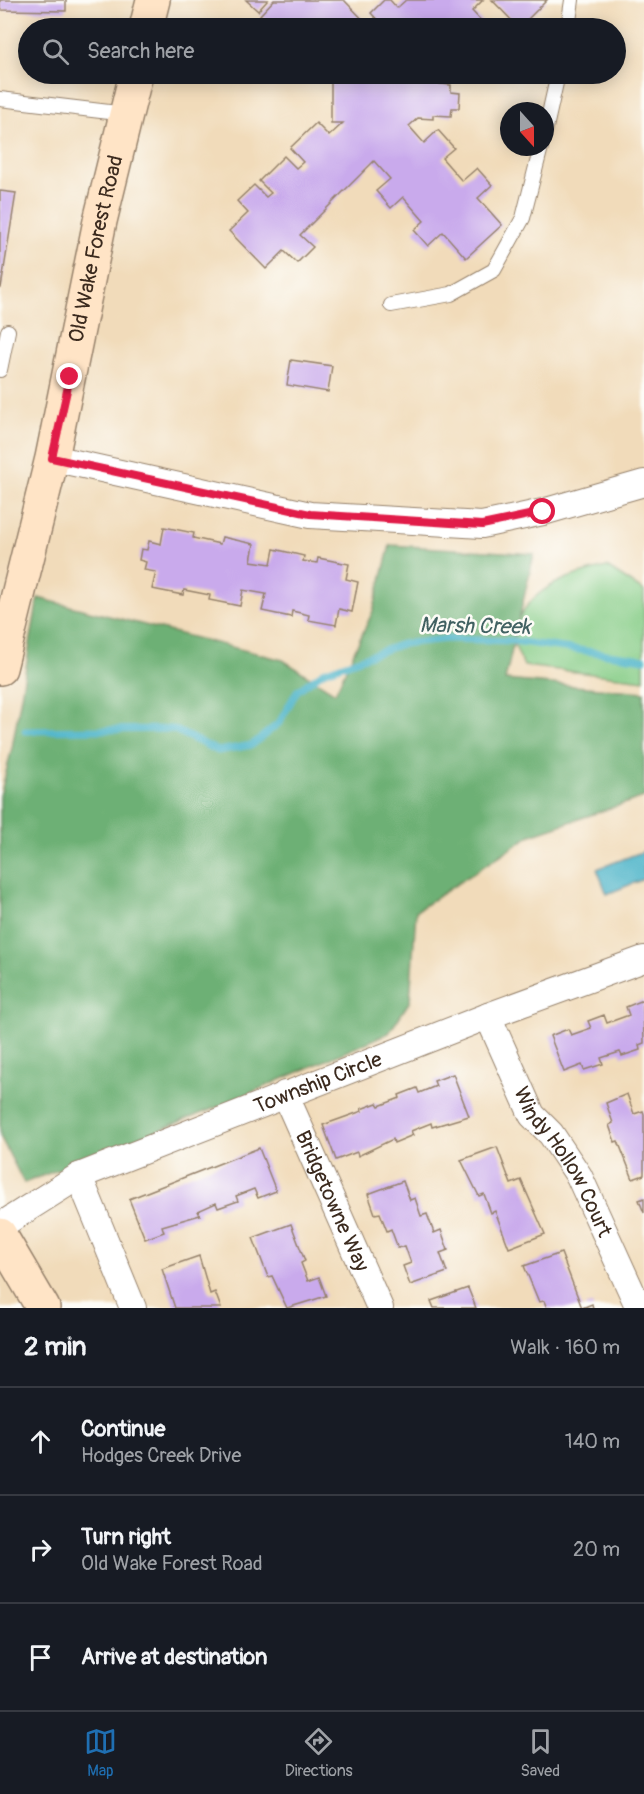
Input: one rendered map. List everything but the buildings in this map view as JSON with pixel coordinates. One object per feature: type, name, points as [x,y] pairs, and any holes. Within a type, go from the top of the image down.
[{"type":"street","points":[[149,18],[153,0]]},
{"type":"street","name":"Old Wake Forest Road","points":[[0,668],[14,589],[52,458],[100,221],[134,84]]},
{"type":"street","points":[[52,458],[310,514],[482,525],[543,512],[644,483]]},
{"type":"street","name":"Township Circle","points":[[0,1226],[79,1176],[285,1094],[644,959]]},
{"type":"street","name":"Windy Hollow Court","points":[[489,1016],[532,1115],[551,1134],[579,1176],[639,1308]]},
{"type":"street","name":"Bridgetowne Way","points":[[285,1094],[380,1308]]},
{"type":"street","points":[[79,1176],[134,1308]]},
{"type":"street","points":[[0,1234],[43,1308]]},
{"type":"lane","points":[[569,18],[572,0]]},
{"type":"lane","points":[[552,102],[556,84]]},
{"type":"lane","points":[[0,99],[126,114]]},
{"type":"lane","points":[[391,305],[451,294],[494,270],[523,218],[539,156]]},
{"type":"lane","points":[[0,370],[8,331]]},
{"type":"green space","points":[[390,545],[534,554],[505,680],[644,692],[644,797],[531,835],[416,911],[410,1001],[389,1033],[220,1106],[24,1183],[0,1136],[0,796],[12,748],[38,598],[283,660],[335,693],[373,611]]},
{"type":"green space","points":[[607,567],[644,591],[644,680],[524,666],[515,646],[514,637],[518,621],[533,599],[544,590],[567,578]]},
{"type":"water","points":[[644,851],[644,879],[607,894],[597,869]]},
{"type":"waterway","name":"Marsh Creek","points":[[25,731],[173,729],[218,751],[252,745],[279,723],[297,691],[323,672],[402,644],[447,639],[513,641],[644,659]]},
{"type":"route","points":[[70,377],[52,458],[310,514],[482,525],[543,512]]}]
